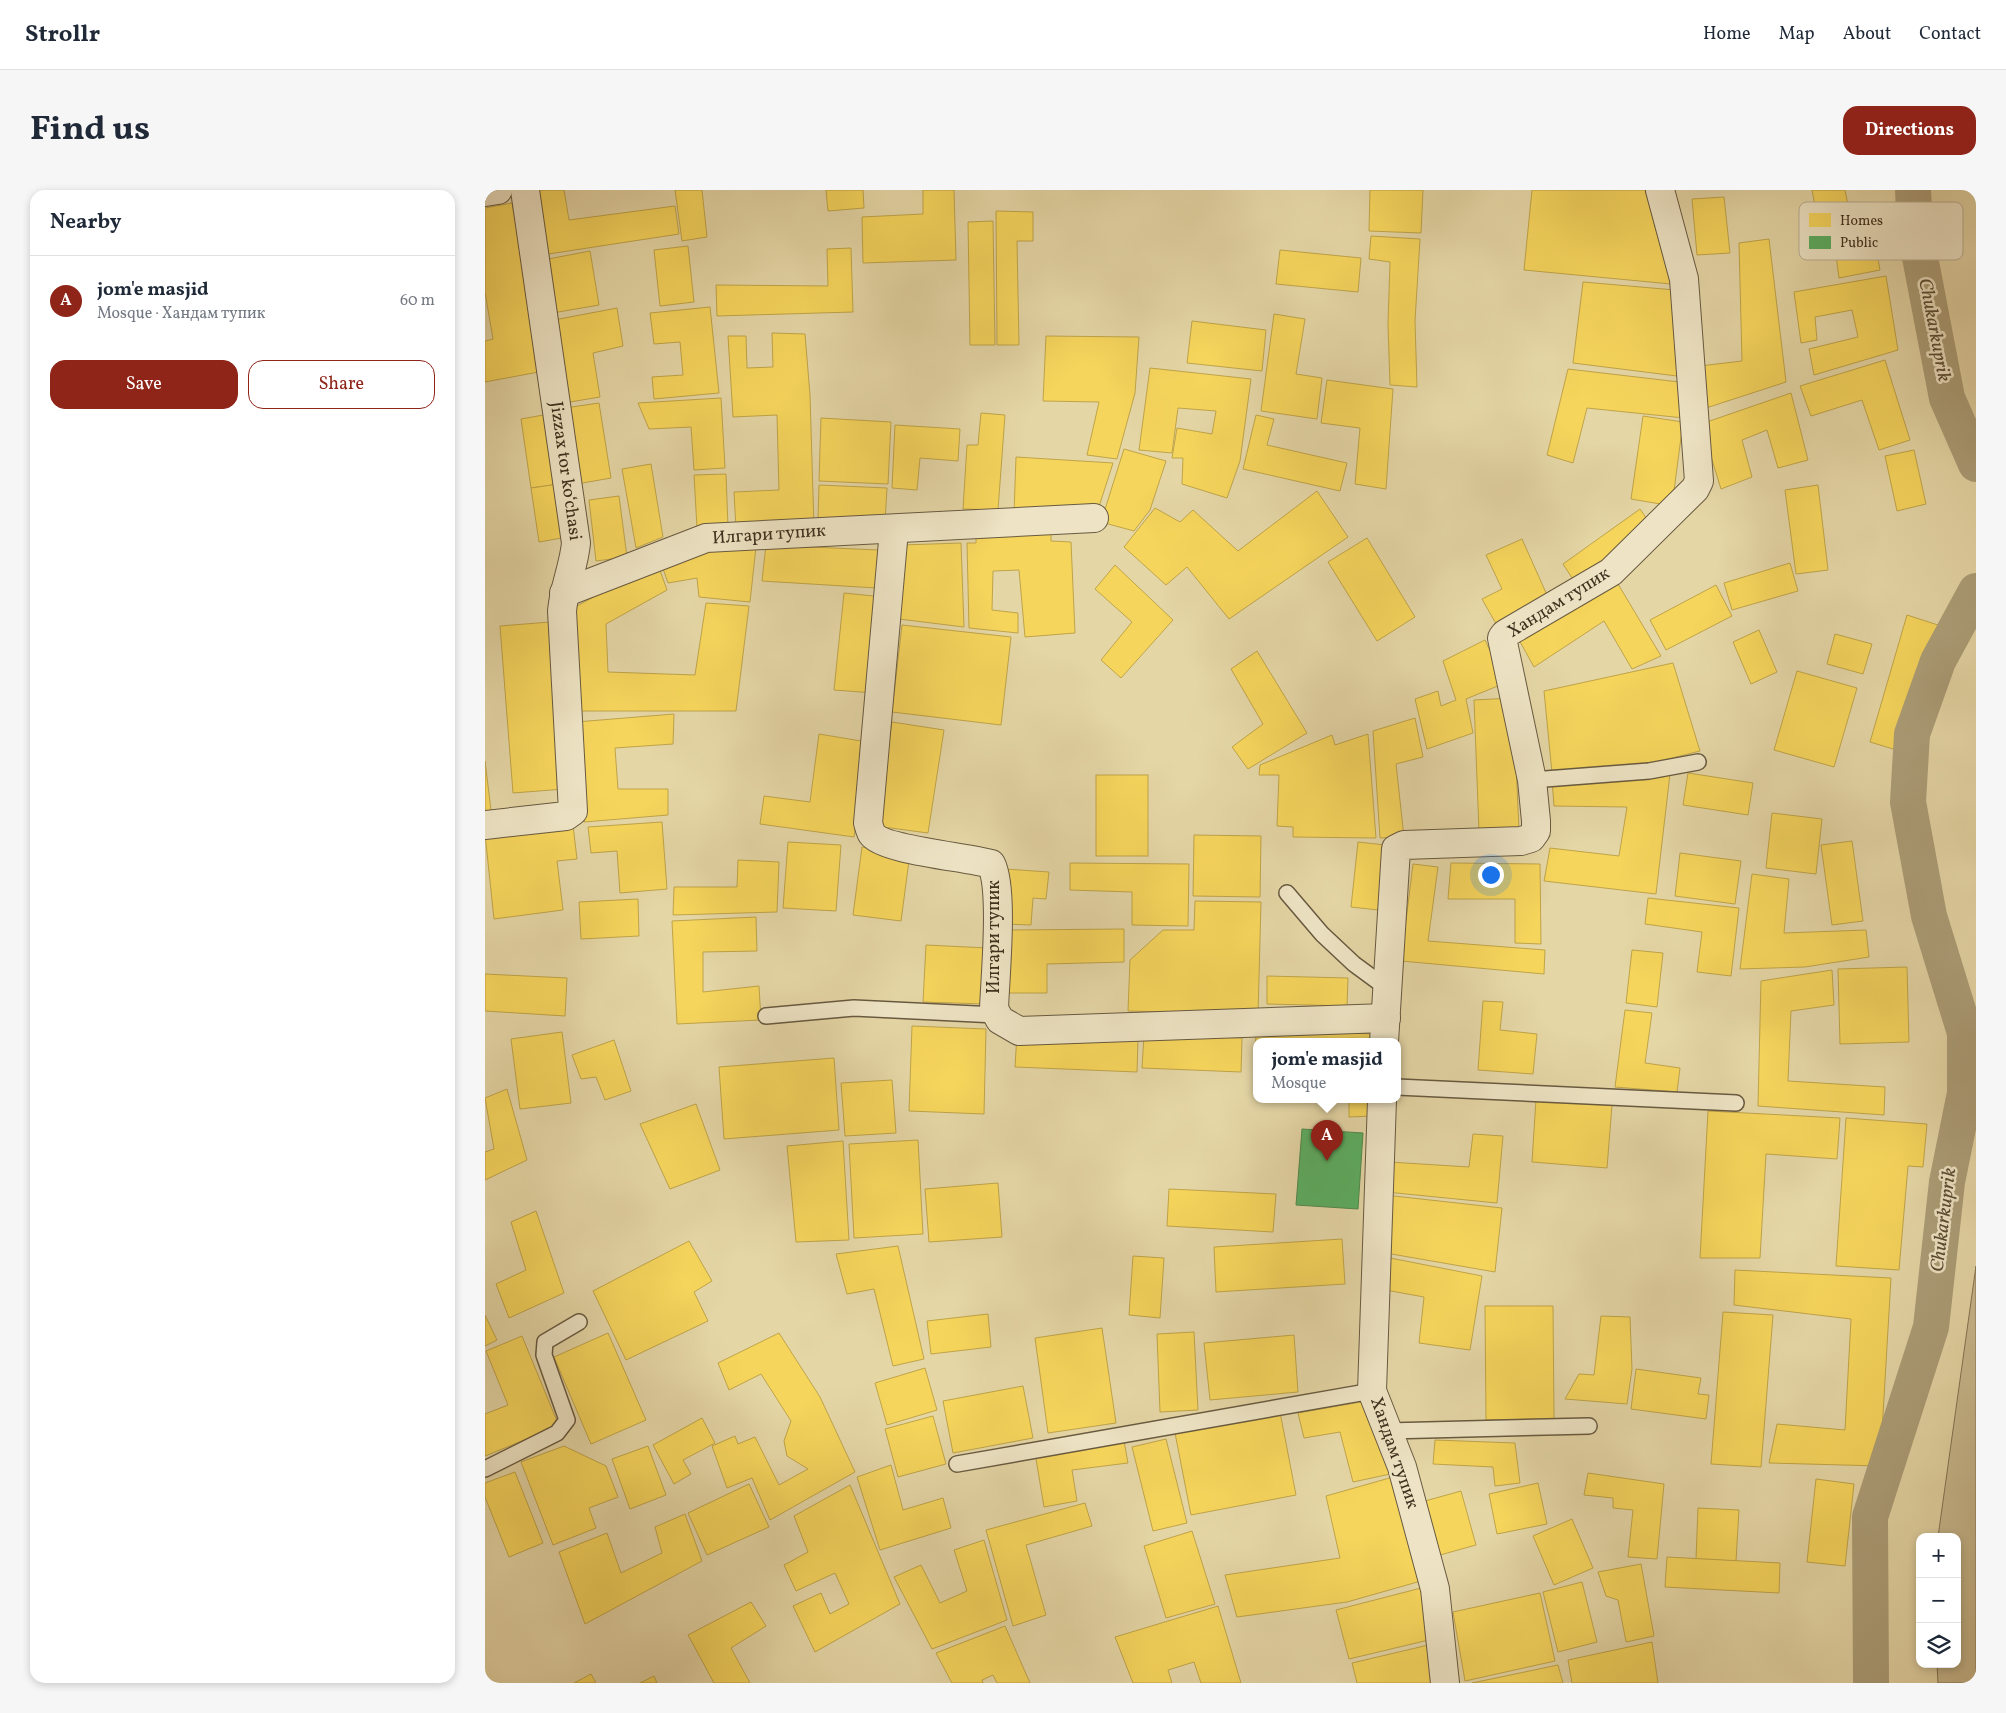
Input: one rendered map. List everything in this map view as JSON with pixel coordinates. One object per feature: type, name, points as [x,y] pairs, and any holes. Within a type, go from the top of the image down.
[{"type":"street","points":[[485,192],[497,190]]},
{"type":"street","name":"Jizzax tor koʻchasi","points":[[485,825],[566,816],[573,811],[562,611],[564,593],[575,558],[576,542],[525,190]]},
{"type":"street","name":"Хандам тупик","points":[[1385,1030],[1396,849],[1404,845],[1521,841],[1531,838],[1536,831],[1532,780],[1502,638],[1505,634],[1611,572],[1695,489],[1699,481],[1684,279],[1661,190]]},
{"type":"street","name":"Илгари тупик","points":[[564,593],[706,538],[829,530],[895,530],[1094,518]]},
{"type":"street","name":"Илгари тупик","points":[[895,530],[868,823],[871,834],[880,841],[901,848],[991,864],[995,873],[997,906],[995,1009],[997,1015],[1008,1026],[1019,1031],[1385,1030]]},
{"type":"street","name":"Хандам тупик","points":[[1382,1103],[1372,1391],[1402,1468],[1435,1589],[1445,1683]]},
{"type":"lane","points":[[1532,780],[1649,771],[1698,762]]},
{"type":"lane","points":[[1287,893],[1321,934],[1354,964],[1388,989]]},
{"type":"lane","points":[[766,1016],[854,1008],[997,1015]]},
{"type":"lane","points":[[1401,1087],[1736,1103]]},
{"type":"lane","points":[[485,1469],[557,1433],[567,1420],[544,1355],[545,1342],[579,1322]]},
{"type":"lane","points":[[957,1464],[1372,1391]]},
{"type":"lane","points":[[1388,1431],[1589,1426]]},
{"type":"shaded area","points":[[1976,1266],[1976,1683],[1938,1683],[1937,1668],[1961,1668],[1961,1533],[1939,1533]]},
{"type":"building: Homes","points":[[532,190],[564,190],[569,220],[675,206],[679,234],[542,255]]},
{"type":"building: Homes","points":[[675,190],[702,190],[707,237],[682,241]]},
{"type":"building: Homes","points":[[826,190],[863,190],[864,208],[828,211]]},
{"type":"building: Homes","points":[[923,190],[954,190],[956,260],[863,263],[862,217],[923,214]]},
{"type":"building: Homes","points":[[1370,190],[1423,190],[1421,233],[1369,231]]},
{"type":"building: Homes","points":[[1532,190],[1645,190],[1671,284],[1524,270]]},
{"type":"building: Homes","points":[[1812,190],[1845,190],[1847,202],[1814,202]]},
{"type":"building: Homes","points":[[1724,197],[1730,253],[1697,255],[1692,199]]},
{"type":"building: Homes","points":[[512,203],[544,371],[485,382],[485,341],[493,339],[485,292],[485,208]]},
{"type":"building: Homes","points":[[996,211],[1033,212],[1033,241],[1017,241],[1019,345],[997,345]]},
{"type":"building: Homes","points":[[993,221],[995,345],[970,345],[968,222]]},
{"type":"building: Homes","points":[[1371,236],[1420,239],[1415,321],[1417,387],[1390,385],[1388,324],[1390,262],[1369,259]]},
{"type":"building: Homes","points":[[1769,239],[1786,382],[1703,409],[1700,366],[1742,361],[1739,243]]},
{"type":"building: Homes","points":[[688,246],[694,302],[660,306],[654,250]]},
{"type":"building: Homes","points":[[851,248],[853,312],[717,316],[716,285],[828,286],[827,249]]},
{"type":"building: Homes","points":[[1280,250],[1361,258],[1358,292],[1276,284]]},
{"type":"building: Homes","points":[[590,251],[599,305],[547,314],[538,261]]},
{"type":"building: Homes","points":[[1837,260],[1878,260],[1880,270],[1839,278]]},
{"type":"building: Homes","points":[[1886,276],[1898,350],[1814,375],[1809,349],[1858,337],[1852,310],[1815,317],[1817,340],[1801,343],[1794,292]]},
{"type":"building: Homes","points":[[1583,282],[1675,290],[1685,377],[1573,363]]},
{"type":"building: Homes","points":[[710,307],[719,393],[654,399],[652,377],[683,375],[680,342],[654,344],[650,313]]},
{"type":"building: Homes","points":[[617,308],[623,346],[593,353],[600,397],[564,403],[549,321]]},
{"type":"building: Homes","points":[[1274,314],[1305,319],[1296,374],[1322,378],[1317,419],[1261,411]]},
{"type":"building: Homes","points":[[1192,321],[1266,330],[1262,371],[1187,363]]},
{"type":"building: Homes","points":[[772,333],[805,334],[810,395],[814,527],[736,528],[734,492],[779,490],[777,415],[733,417],[728,336],[746,336],[747,368],[773,367]]},
{"type":"building: Homes","points":[[1046,336],[1139,337],[1135,393],[1117,459],[1087,455],[1099,402],[1043,401]]},
{"type":"building: Homes","points":[[1885,360],[1910,440],[1879,450],[1862,400],[1811,416],[1800,386]]},
{"type":"building: Homes","points":[[1150,368],[1251,379],[1240,461],[1227,498],[1182,484],[1183,458],[1172,458],[1177,428],[1212,434],[1216,411],[1178,408],[1172,453],[1139,450]]},
{"type":"building: Homes","points":[[1568,369],[1688,383],[1684,418],[1587,408],[1573,463],[1547,455]]},
{"type":"building: Homes","points":[[1327,380],[1393,389],[1386,489],[1355,484],[1360,428],[1321,423]]},
{"type":"building: Homes","points":[[1791,393],[1808,460],[1778,468],[1767,430],[1742,440],[1752,477],[1721,489],[1701,424]]},
{"type":"building: Homes","points":[[721,398],[725,468],[694,470],[691,427],[649,429],[638,403]]},
{"type":"building: Homes","points":[[599,403],[611,478],[577,484],[565,408]]},
{"type":"building: Homes","points":[[981,413],[1005,415],[998,510],[963,509],[967,445],[978,445]]},
{"type":"building: Homes","points":[[549,414],[559,484],[531,488],[521,419]]},
{"type":"building: Homes","points":[[1256,415],[1274,419],[1267,445],[1347,463],[1340,491],[1243,469]]},
{"type":"building: Homes","points":[[1643,416],[1683,422],[1672,506],[1631,499]]},
{"type":"building: Homes","points":[[821,418],[891,422],[888,484],[819,481]]},
{"type":"building: Homes","points":[[895,425],[960,429],[958,461],[920,458],[917,490],[892,488]]},
{"type":"building: Homes","points":[[1124,449],[1166,461],[1150,510],[1134,531],[1101,522]]},
{"type":"building: Homes","points":[[1914,450],[1926,504],[1897,511],[1885,456]]},
{"type":"building: Homes","points":[[1016,457],[1113,463],[1096,516],[1014,513]]},
{"type":"building: Homes","points":[[651,464],[663,537],[636,548],[622,469]]},
{"type":"building: Homes","points":[[726,474],[728,527],[697,528],[694,475]]},
{"type":"building: Homes","points":[[559,484],[567,537],[539,542],[531,488]]},
{"type":"building: Homes","points":[[819,485],[887,488],[885,522],[818,519]]},
{"type":"building: Homes","points":[[1818,485],[1828,570],[1796,574],[1785,490]]},
{"type":"building: Homes","points":[[1317,491],[1348,537],[1229,619],[1187,567],[1166,585],[1124,547],[1155,508],[1180,522],[1193,510],[1238,551]]},
{"type":"building: Homes","points":[[619,496],[627,557],[596,561],[589,500]]},
{"type":"building: Homes","points":[[1640,509],[1651,525],[1576,584],[1563,564]]},
{"type":"building: Homes","points":[[1051,533],[1051,541],[1071,542],[1075,633],[1025,637],[1019,570],[993,571],[992,610],[1018,613],[1018,633],[969,628],[967,543],[976,543],[976,537]]},
{"type":"building: Homes","points":[[1367,538],[1415,617],[1377,641],[1328,562]]},
{"type":"building: Homes","points":[[1522,539],[1551,604],[1499,629],[1482,599],[1502,589],[1486,555]]},
{"type":"building: Homes","points":[[961,543],[964,627],[899,619],[902,545]]},
{"type":"building: Homes","points":[[766,545],[878,550],[876,588],[762,581]]},
{"type":"building: Homes","points":[[706,546],[756,547],[750,602],[699,597],[697,578],[668,583],[660,560]]},
{"type":"building: Homes","points":[[657,562],[667,590],[606,624],[608,672],[695,675],[706,603],[749,606],[736,711],[574,711],[568,611]]},
{"type":"building: Homes","points":[[1790,563],[1798,591],[1732,610],[1724,583]]},
{"type":"building: Homes","points":[[1115,565],[1173,620],[1121,678],[1101,660],[1132,622],[1095,589]]},
{"type":"building: Homes","points":[[1615,579],[1661,656],[1632,669],[1604,621],[1534,667],[1518,638]]},
{"type":"building: Homes","points":[[1716,585],[1732,616],[1666,650],[1650,620]]},
{"type":"building: Homes","points":[[844,593],[883,597],[874,693],[834,690]]},
{"type":"building: Homes","points":[[1907,615],[1938,625],[1900,751],[1870,742]]},
{"type":"building: Homes","points":[[550,622],[564,789],[513,793],[500,626]]},
{"type":"building: Homes","points":[[902,625],[1011,637],[1001,725],[892,712]]},
{"type":"building: Homes","points":[[1759,630],[1777,672],[1751,684],[1733,642]]},
{"type":"building: Homes","points":[[1835,634],[1872,644],[1863,674],[1827,664]]},
{"type":"building: Homes","points":[[1485,640],[1505,683],[1466,699],[1473,733],[1427,749],[1415,699],[1438,691],[1441,706],[1456,700],[1443,661]]},
{"type":"building: Homes","points":[[1257,651],[1307,733],[1248,769],[1232,747],[1263,724],[1231,669]]},
{"type":"building: Homes","points":[[1673,663],[1700,751],[1636,767],[1552,773],[1544,691]]},
{"type":"building: Homes","points":[[1797,671],[1857,688],[1834,767],[1774,750]]},
{"type":"building: Homes","points":[[1513,698],[1519,830],[1479,832],[1474,700]]},
{"type":"building: Homes","points":[[674,714],[673,744],[615,748],[618,789],[668,789],[668,815],[584,822],[576,722]]},
{"type":"building: Homes","points":[[1415,718],[1423,757],[1396,764],[1404,837],[1380,838],[1373,731]]},
{"type":"building: Homes","points":[[892,722],[944,730],[928,833],[876,826]]},
{"type":"building: Homes","points":[[819,734],[867,742],[854,837],[760,824],[764,796],[810,802]]},
{"type":"building: Homes","points":[[1368,734],[1376,838],[1293,837],[1293,827],[1277,826],[1279,775],[1259,775],[1260,765],[1332,735],[1335,745]]},
{"type":"building: Homes","points":[[485,761],[491,810],[485,811]]},
{"type":"building: Homes","points":[[1688,773],[1753,783],[1748,815],[1683,805]]},
{"type":"building: Homes","points":[[1670,774],[1656,894],[1544,881],[1550,848],[1619,856],[1627,807],[1554,806],[1552,780]]},
{"type":"building: Homes","points":[[1096,775],[1148,775],[1148,856],[1096,856]]},
{"type":"building: Homes","points":[[1772,813],[1822,819],[1816,874],[1766,868]]},
{"type":"building: Homes","points":[[662,822],[667,889],[620,893],[617,851],[591,853],[588,827]]},
{"type":"building: Homes","points":[[573,825],[577,859],[557,861],[563,910],[494,919],[485,834]]},
{"type":"building: Homes","points":[[1194,835],[1261,836],[1260,897],[1193,896]]},
{"type":"building: Homes","points":[[1852,841],[1863,921],[1832,925],[1821,845]]},
{"type":"building: Homes","points":[[788,842],[841,845],[836,911],[783,908]]},
{"type":"building: Homes","points":[[1358,842],[1394,846],[1387,911],[1351,907]]},
{"type":"building: Homes","points":[[862,847],[910,853],[901,921],[853,915]]},
{"type":"building: Homes","points":[[1680,853],[1741,861],[1735,904],[1675,896]]},
{"type":"building: Homes","points":[[738,860],[779,862],[777,912],[673,915],[674,887],[737,887]]},
{"type":"building: Homes","points":[[1070,863],[1189,864],[1188,926],[1132,925],[1132,892],[1070,890]]},
{"type":"building: Homes","points":[[1451,863],[1540,864],[1541,944],[1515,943],[1515,899],[1448,899]]},
{"type":"building: Homes","points":[[1413,864],[1438,867],[1428,941],[1545,950],[1544,974],[1401,961]]},
{"type":"building: Homes","points":[[1005,869],[1049,872],[1046,899],[1033,898],[1031,925],[1003,924]]},
{"type":"building: Homes","points":[[1752,874],[1789,879],[1784,933],[1866,930],[1869,957],[1805,967],[1740,969]]},
{"type":"building: Homes","points":[[1648,898],[1739,908],[1731,976],[1697,972],[1702,932],[1645,924]]},
{"type":"building: Homes","points":[[638,899],[639,936],[581,939],[579,902]]},
{"type":"building: Homes","points":[[1195,901],[1261,902],[1258,1014],[1128,1011],[1130,960],[1163,930],[1194,930]]},
{"type":"building: Homes","points":[[756,917],[757,951],[703,952],[703,992],[759,986],[761,1020],[677,1024],[672,921]]},
{"type":"building: Homes","points":[[1124,929],[1124,962],[1047,964],[1047,993],[1009,993],[1009,930]]},
{"type":"building: Homes","points":[[926,945],[988,948],[985,1004],[923,1002]]},
{"type":"building: Homes","points":[[1632,950],[1663,953],[1657,1007],[1626,1003]]},
{"type":"building: Homes","points":[[1907,967],[1909,1042],[1840,1044],[1838,969]]},
{"type":"building: Homes","points":[[1832,970],[1834,1005],[1791,1011],[1788,1081],[1885,1087],[1884,1115],[1758,1106],[1761,981]]},
{"type":"building: Homes","points":[[485,974],[567,978],[565,1016],[485,1011]]},
{"type":"building: Homes","points":[[1267,976],[1348,978],[1347,1006],[1267,1004]]},
{"type":"building: Homes","points":[[1483,1001],[1503,1002],[1500,1030],[1537,1034],[1533,1074],[1478,1070]]},
{"type":"building: Homes","points":[[1625,1010],[1652,1013],[1645,1063],[1680,1068],[1677,1092],[1615,1087]]},
{"type":"building: Homes","points":[[912,1026],[986,1029],[984,1114],[909,1111]]},
{"type":"building: Homes","points":[[1256,1031],[1375,1034],[1375,1038],[1256,1038]]},
{"type":"building: Homes","points":[[562,1032],[571,1103],[520,1109],[511,1039]]},
{"type":"building: Homes","points":[[1017,1034],[1138,1039],[1137,1072],[1015,1067]]},
{"type":"building: Homes","points":[[1144,1035],[1242,1038],[1241,1072],[1142,1068]]},
{"type":"building: Homes","points":[[614,1040],[631,1091],[605,1100],[596,1077],[581,1079],[572,1055]]},
{"type":"building: Homes","points":[[834,1058],[839,1130],[724,1139],[719,1067]]},
{"type":"building: Homes","points":[[892,1080],[896,1133],[845,1136],[841,1083]]},
{"type":"building: Homes","points":[[507,1089],[527,1160],[485,1180],[485,1152],[494,1149],[485,1098]]},
{"type":"building: Homes","points":[[1536,1099],[1612,1105],[1607,1168],[1532,1162]]},
{"type":"building: Homes","points":[[1349,1103],[1375,1103],[1374,1116],[1349,1117]]},
{"type":"building: Homes","points":[[696,1104],[720,1170],[670,1189],[640,1124]]},
{"type":"building: Homes","points":[[1708,1111],[1840,1118],[1837,1159],[1766,1154],[1760,1258],[1700,1258]]},
{"type":"building: Homes","points":[[1846,1118],[1927,1124],[1923,1167],[1908,1166],[1899,1270],[1836,1266]]},
{"type":"building: Homes","points":[[1473,1134],[1503,1136],[1497,1203],[1386,1192],[1389,1162],[1469,1167]]},
{"type":"building: Homes","points":[[918,1140],[923,1234],[854,1238],[849,1144]]},
{"type":"building: Homes","points":[[843,1141],[849,1240],[796,1242],[787,1146]]},
{"type":"building: Homes","points":[[998,1183],[1002,1237],[929,1242],[925,1189]]},
{"type":"building: Homes","points":[[1169,1189],[1276,1194],[1273,1232],[1167,1226]]},
{"type":"building: Homes","points":[[1385,1195],[1502,1208],[1495,1272],[1380,1252]]},
{"type":"building: Homes","points":[[536,1211],[564,1293],[509,1318],[496,1284],[526,1270],[511,1222]]},
{"type":"building: Homes","points":[[1342,1239],[1345,1284],[1216,1292],[1214,1247]]},
{"type":"building: Homes","points":[[689,1241],[712,1281],[694,1292],[708,1321],[626,1360],[593,1291]]},
{"type":"building: Homes","points":[[898,1246],[924,1359],[893,1366],[874,1289],[847,1294],[836,1254]]},
{"type":"building: Homes","points":[[1133,1256],[1164,1258],[1160,1318],[1129,1315]]},
{"type":"building: Homes","points":[[1385,1257],[1482,1276],[1470,1350],[1419,1343],[1424,1297],[1380,1289]]},
{"type":"building: Homes","points":[[1735,1270],[1891,1278],[1880,1466],[1769,1463],[1777,1424],[1845,1430],[1851,1319],[1734,1305]]},
{"type":"building: Homes","points":[[1485,1306],[1553,1306],[1554,1419],[1486,1420]]},
{"type":"building: Homes","points":[[1723,1312],[1773,1315],[1761,1467],[1711,1464]]},
{"type":"building: Homes","points":[[988,1314],[991,1347],[931,1354],[927,1321]]},
{"type":"building: Homes","points":[[485,1315],[497,1340],[485,1346]]},
{"type":"building: Homes","points":[[1601,1316],[1630,1317],[1632,1369],[1627,1404],[1565,1399],[1579,1374],[1594,1375]]},
{"type":"building: Homes","points":[[1102,1328],[1116,1423],[1048,1433],[1035,1338]]},
{"type":"building: Homes","points":[[1194,1332],[1198,1410],[1160,1412],[1157,1334]]},
{"type":"building: Homes","points":[[608,1333],[646,1420],[591,1444],[554,1357]]},
{"type":"building: Homes","points":[[779,1333],[820,1397],[855,1472],[770,1520],[752,1478],[727,1488],[712,1446],[735,1436],[738,1444],[755,1437],[779,1485],[808,1469],[787,1456],[784,1441],[791,1421],[761,1374],[729,1390],[718,1363]]},
{"type":"building: Homes","points":[[1294,1335],[1298,1392],[1210,1400],[1204,1343]]},
{"type":"building: Homes","points":[[522,1336],[559,1426],[485,1456],[485,1414],[508,1405],[486,1351]]},
{"type":"building: Homes","points":[[925,1368],[937,1410],[887,1425],[875,1383]]},
{"type":"building: Homes","points":[[1636,1369],[1701,1378],[1698,1394],[1709,1395],[1706,1419],[1631,1409]]},
{"type":"building: Homes","points":[[1023,1386],[1033,1438],[953,1453],[943,1401]]},
{"type":"building: Homes","points":[[1361,1402],[1378,1427],[1395,1473],[1353,1482],[1340,1432],[1304,1438],[1298,1413]]},
{"type":"building: Homes","points":[[1280,1412],[1296,1495],[1191,1515],[1175,1433]]},
{"type":"building: Homes","points":[[933,1416],[946,1464],[898,1477],[885,1429]]},
{"type":"building: Homes","points":[[702,1418],[715,1443],[683,1460],[691,1474],[674,1484],[653,1445]]},
{"type":"building: Homes","points":[[1166,1439],[1187,1523],[1153,1531],[1132,1447]]},
{"type":"building: Homes","points":[[1435,1440],[1515,1443],[1520,1483],[1495,1486],[1493,1467],[1433,1464]]},
{"type":"building: Homes","points":[[1124,1441],[1128,1463],[1072,1470],[1077,1501],[1044,1507],[1035,1453]]},
{"type":"building: Homes","points":[[564,1446],[606,1466],[618,1497],[589,1508],[596,1528],[553,1545],[521,1462]]},
{"type":"building: Homes","points":[[648,1446],[666,1495],[630,1509],[612,1459]]},
{"type":"building: Homes","points":[[891,1465],[903,1510],[943,1498],[951,1528],[880,1550],[857,1477]]},
{"type":"building: Homes","points":[[515,1472],[543,1543],[509,1557],[485,1497],[485,1483]]},
{"type":"building: Homes","points":[[1588,1473],[1664,1484],[1657,1559],[1628,1557],[1633,1510],[1613,1508],[1613,1498],[1584,1495]]},
{"type":"building: Homes","points":[[1400,1475],[1428,1579],[1347,1602],[1237,1617],[1225,1575],[1340,1558],[1326,1496]]},
{"type":"building: Homes","points":[[1816,1479],[1854,1484],[1845,1566],[1807,1562]]},
{"type":"building: Homes","points":[[1538,1483],[1547,1524],[1497,1534],[1489,1494]]},
{"type":"building: Homes","points":[[749,1484],[769,1527],[707,1555],[688,1513]]},
{"type":"building: Homes","points":[[850,1485],[900,1604],[815,1652],[793,1606],[821,1593],[830,1614],[849,1604],[835,1573],[796,1591],[784,1565],[808,1552],[794,1516]]},
{"type":"building: Homes","points":[[1461,1491],[1476,1545],[1440,1555],[1425,1501]]},
{"type":"building: Homes","points":[[1085,1503],[1092,1526],[1026,1545],[1046,1615],[1013,1626],[986,1530]]},
{"type":"building: Homes","points":[[1698,1508],[1739,1510],[1736,1561],[1696,1559]]},
{"type":"building: Homes","points":[[685,1514],[702,1561],[585,1624],[559,1552],[607,1533],[621,1573],[662,1553],[655,1527]]},
{"type":"building: Homes","points":[[1572,1519],[1593,1568],[1554,1585],[1533,1536]]},
{"type":"building: Homes","points":[[1192,1531],[1215,1604],[1166,1618],[1144,1546]]},
{"type":"building: Homes","points":[[984,1540],[1007,1620],[932,1649],[894,1577],[921,1565],[940,1603],[967,1591],[954,1550]]},
{"type":"building: Homes","points":[[1667,1557],[1780,1563],[1779,1593],[1665,1587]]},
{"type":"building: Homes","points":[[1641,1564],[1654,1636],[1626,1642],[1618,1600],[1606,1596],[1598,1572]]},
{"type":"building: Homes","points":[[1582,1582],[1597,1642],[1558,1652],[1543,1592]]},
{"type":"building: Homes","points":[[1425,1587],[1437,1638],[1349,1659],[1336,1610]]},
{"type":"building: Homes","points":[[1540,1593],[1555,1661],[1465,1681],[1453,1612]]},
{"type":"building: Homes","points":[[751,1602],[766,1626],[731,1648],[750,1683],[714,1683],[688,1635]]},
{"type":"building: Homes","points":[[1218,1606],[1241,1683],[1201,1683],[1194,1662],[1168,1670],[1172,1683],[1133,1683],[1115,1637]]},
{"type":"building: Homes","points":[[1005,1626],[1030,1683],[997,1683],[993,1675],[982,1680],[983,1683],[952,1683],[936,1653]]},
{"type":"building: Homes","points":[[1652,1642],[1658,1683],[1572,1683],[1568,1660]]},
{"type":"building: Homes","points":[[1437,1643],[1440,1683],[1357,1683],[1352,1663]]},
{"type":"building: Homes","points":[[1558,1665],[1563,1683],[1472,1683]]},
{"type":"building: Homes","points":[[591,1674],[596,1683],[574,1683]]},
{"type":"building: Homes","points":[[654,1676],[657,1683],[640,1683]]},
{"type":"building: Public","points":[[1302,1129],[1363,1133],[1358,1209],[1296,1205]]},
{"type":"waterway","name":"Chukarkuprik","points":[[1913,190],[1914,202]]},
{"type":"waterway","name":"Chukarkuprik","points":[[1921,260],[1947,398],[1976,464]]},
{"type":"waterway","name":"Chukarkuprik","points":[[1871,1683],[1870,1517],[1931,1327],[1947,1182],[1965,1093],[1965,1033],[1929,916],[1908,802],[1912,734],[1938,661],[1976,591]]},
{"type":"place","name":"jom'e masjid","points":[[1327,1161]]}]
